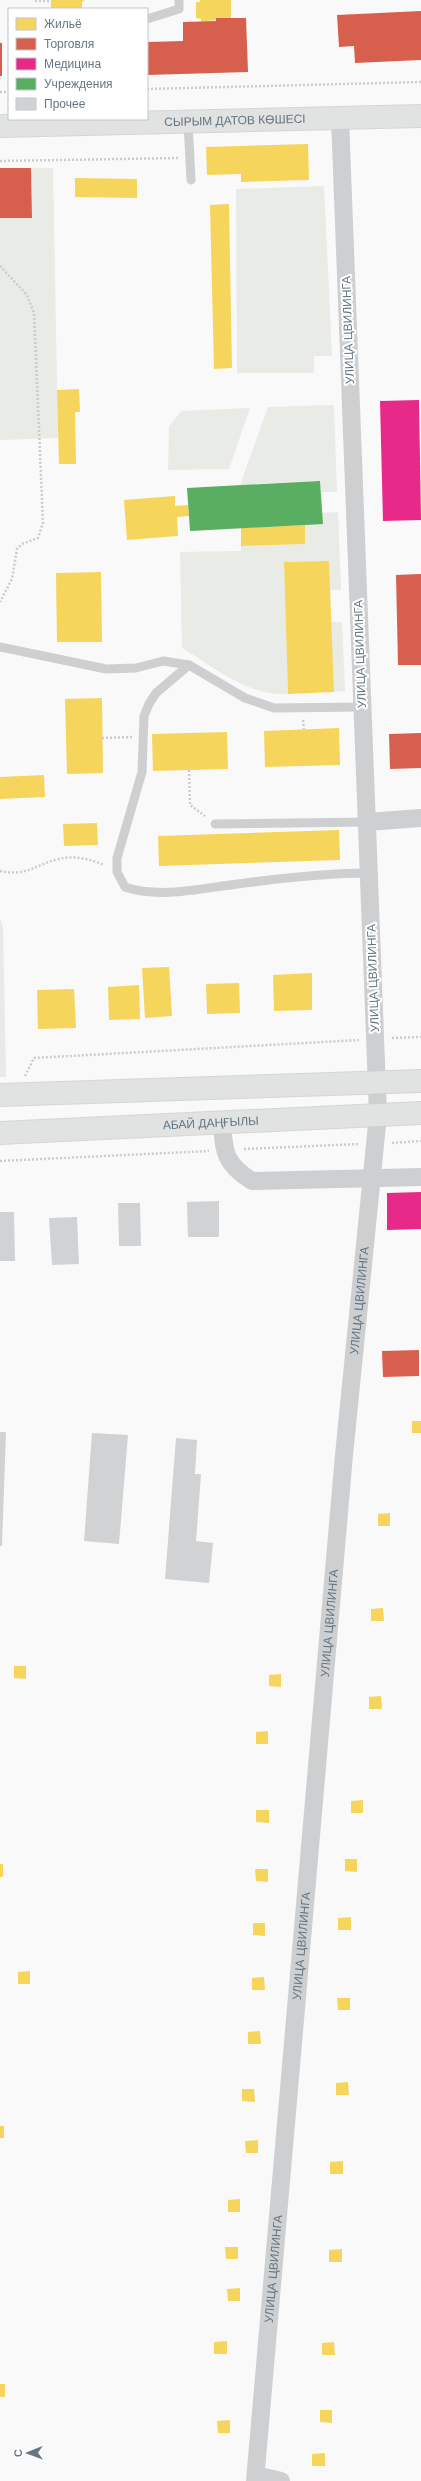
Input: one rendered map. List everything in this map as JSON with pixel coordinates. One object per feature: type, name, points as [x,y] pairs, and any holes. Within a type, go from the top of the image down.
[{"type":"street","name":"СЫРЫМ ДАТОВ КӨШЕСІ","points":[[0,126],[134,121],[188,122],[421,116]]},
{"type":"street","name":"УЛИЦА ЦВИЛИНГА","points":[[256,2478],[370,1179],[378,1115],[340,118]]},
{"type":"street","points":[[367,822],[421,818]]},
{"type":"street","points":[[0,1095],[421,1081]]},
{"type":"street","name":"АБАЙ ДАҢҒЫЛЫ","points":[[0,1133],[421,1113]]},
{"type":"street","points":[[222,1123],[224,1154],[237,1171],[252,1181],[421,1177]]},
{"type":"street","points":[[256,2478],[281,2481]]},
{"type":"lane","points":[[148,19],[179,9],[179,0]]},
{"type":"lane","points":[[188,122],[191,180]]},
{"type":"lane","points":[[0,648],[106,669],[136,668],[163,661],[189,665],[261,705],[285,709],[362,706]]},
{"type":"lane","points":[[189,665],[156,693],[144,716],[142,737],[142,772],[121,839],[117,858],[117,872],[126,888],[134,890],[182,891],[318,874],[369,873]]},
{"type":"lane","points":[[215,824],[367,822]]},
{"type":"path","points":[[35,1],[51,1]]},
{"type":"path","points":[[148,89],[421,82]]},
{"type":"path","points":[[0,160],[189,157]]},
{"type":"path","points":[[0,266],[27,295],[34,313],[43,523],[38,538],[22,544],[17,549],[12,579],[0,602]]},
{"type":"path","points":[[102,738],[142,737]]},
{"type":"path","points":[[189,770],[190,805],[215,824]]},
{"type":"path","points":[[0,871],[19,873],[42,867],[59,859],[81,858],[97,862],[117,872]]},
{"type":"path","points":[[34,1058],[421,1037]]},
{"type":"shaded area","points":[[31,168],[53,168],[58,438],[0,440],[0,218],[32,218]]},
{"type":"shaded area","points":[[324,186],[332,356],[314,356],[314,373],[237,373],[236,189]]},
{"type":"shaded area","points":[[334,405],[337,492],[321,492],[320,481],[240,485],[268,407]]},
{"type":"shaded area","points":[[250,408],[229,469],[168,470],[169,427],[181,411]]},
{"type":"shaded area","points":[[338,512],[341,590],[330,590],[329,561],[284,562],[288,694],[274,694],[259,691],[246,686],[219,672],[182,648],[180,552],[241,551],[241,546],[305,544],[305,525],[322,513]]},
{"type":"shaded area","points":[[331,622],[342,622],[345,691],[334,692]]},
{"type":"shaded area","points":[[0,918],[3,928],[6,1077],[0,1077]]},
{"type":"building: Жильё","points":[[51,0],[85,0],[82,2],[82,8],[51,8]]},
{"type":"building: Жильё","points":[[200,0],[231,0],[231,18],[201,22],[201,19],[196,18],[196,2],[200,2]]},
{"type":"building: Жильё","points":[[308,144],[309,180],[241,182],[241,174],[207,175],[206,147]]},
{"type":"building: Жильё","points":[[75,178],[137,179],[137,198],[75,197]]},
{"type":"building: Жильё","points":[[229,204],[232,368],[214,369],[210,205]]},
{"type":"building: Жильё","points":[[79,389],[80,412],[75,412],[76,464],[59,464],[57,390]]},
{"type":"building: Жильё","points":[[175,496],[175,506],[188,505],[189,516],[177,517],[178,536],[127,540],[124,500]]},
{"type":"building: Жильё","points":[[305,525],[305,544],[241,546],[241,528]]},
{"type":"building: Жильё","points":[[329,561],[334,692],[288,694],[284,562]]},
{"type":"building: Жильё","points":[[101,572],[102,642],[57,642],[56,573]]},
{"type":"building: Жильё","points":[[102,698],[103,773],[67,774],[65,699]]},
{"type":"building: Жильё","points":[[339,728],[340,765],[265,767],[264,731]]},
{"type":"building: Жильё","points":[[227,732],[228,769],[153,771],[152,734]]},
{"type":"building: Жильё","points":[[44,775],[45,797],[0,799],[0,777]]},
{"type":"building: Жильё","points":[[97,823],[98,845],[64,846],[63,824]]},
{"type":"building: Жильё","points":[[339,830],[340,860],[159,866],[158,836]]},
{"type":"building: Жильё","points":[[169,967],[172,1016],[145,1018],[142,968]]},
{"type":"building: Жильё","points":[[312,973],[312,1010],[274,1011],[273,975]]},
{"type":"building: Жильё","points":[[239,983],[240,1013],[207,1014],[206,984]]},
{"type":"building: Жильё","points":[[139,985],[140,1019],[109,1020],[108,987]]},
{"type":"building: Жильё","points":[[74,989],[76,1028],[38,1029],[37,990]]},
{"type":"building: Жильё","points":[[412,1421],[421,1421],[421,1433],[412,1433]]},
{"type":"building: Жильё","points":[[390,1513],[390,1526],[378,1526],[378,1514]]},
{"type":"building: Жильё","points":[[383,1608],[384,1621],[371,1621],[371,1609]]},
{"type":"building: Жильё","points":[[14,1666],[26,1666],[26,1679],[14,1678]]},
{"type":"building: Жильё","points":[[281,1674],[281,1687],[269,1686],[269,1675]]},
{"type":"building: Жильё","points":[[381,1696],[382,1709],[369,1709],[369,1697]]},
{"type":"building: Жильё","points":[[268,1731],[268,1744],[256,1744],[256,1732]]},
{"type":"building: Жильё","points":[[363,1800],[363,1813],[351,1813],[351,1801]]},
{"type":"building: Жильё","points":[[256,1810],[269,1810],[269,1823],[256,1822]]},
{"type":"building: Жильё","points":[[345,1859],[357,1859],[357,1872],[345,1871]]},
{"type":"building: Жильё","points":[[0,1864],[3,1864],[3,1877],[0,1877]]},
{"type":"building: Жильё","points":[[255,1869],[268,1869],[268,1882],[256,1881]]},
{"type":"building: Жильё","points":[[351,1917],[351,1930],[338,1930],[338,1918]]},
{"type":"building: Жильё","points":[[253,1923],[265,1923],[265,1936],[253,1935]]},
{"type":"building: Жильё","points":[[30,1971],[30,1984],[18,1984],[18,1972]]},
{"type":"building: Жильё","points":[[264,1977],[265,1990],[252,1990],[252,1978]]},
{"type":"building: Жильё","points":[[337,1998],[350,1998],[350,2010],[338,2010]]},
{"type":"building: Жильё","points":[[260,2031],[261,2044],[248,2044],[248,2032]]},
{"type":"building: Жильё","points":[[348,2082],[349,2095],[336,2095],[336,2083]]},
{"type":"building: Жильё","points":[[242,2089],[254,2089],[255,2102],[242,2101]]},
{"type":"building: Жильё","points":[[0,2126],[4,2126],[4,2138],[0,2138]]},
{"type":"building: Жильё","points":[[258,2140],[258,2153],[246,2153],[245,2141]]},
{"type":"building: Жильё","points":[[343,2161],[343,2174],[330,2174],[330,2162]]},
{"type":"building: Жильё","points":[[240,2199],[240,2212],[228,2212],[228,2200]]},
{"type":"building: Жильё","points":[[225,2247],[238,2247],[238,2259],[226,2259]]},
{"type":"building: Жильё","points":[[342,2249],[342,2262],[329,2262],[329,2250]]},
{"type":"building: Жильё","points":[[240,2288],[240,2301],[228,2301],[227,2289]]},
{"type":"building: Жильё","points":[[227,2341],[227,2354],[214,2354],[214,2342]]},
{"type":"building: Жильё","points":[[334,2342],[335,2355],[322,2355],[322,2343]]},
{"type":"building: Жильё","points":[[0,2384],[5,2384],[5,2397],[0,2397]]},
{"type":"building: Жильё","points":[[320,2410],[332,2410],[332,2423],[320,2422]]},
{"type":"building: Жильё","points":[[230,2420],[230,2433],[218,2433],[217,2421]]},
{"type":"building: Жильё","points":[[325,2453],[325,2466],[312,2466],[312,2454]]},
{"type":"building: Торговля","points":[[421,11],[421,60],[355,63],[354,46],[339,47],[337,15]]},
{"type":"building: Торговля","points":[[216,18],[246,18],[248,72],[148,75],[148,42],[183,41],[183,22],[216,21]]},
{"type":"building: Торговля","points":[[0,43],[2,43],[2,76],[0,76]]},
{"type":"building: Торговля","points":[[0,168],[31,168],[32,218],[0,218]]},
{"type":"building: Торговля","points":[[421,574],[421,665],[398,665],[396,575]]},
{"type":"building: Торговля","points":[[421,733],[421,768],[390,769],[389,734]]},
{"type":"building: Торговля","points":[[419,1350],[419,1376],[383,1377],[382,1351]]},
{"type":"building: Медицина","points":[[419,400],[421,520],[383,521],[380,401]]},
{"type":"building: Медицина","points":[[421,1192],[421,1229],[387,1230],[387,1193]]},
{"type":"building: Учреждения","points":[[320,481],[323,524],[190,531],[187,488]]},
{"type":"building: Прочее","points":[[219,1201],[219,1237],[188,1237],[187,1202]]},
{"type":"building: Прочее","points":[[118,1203],[140,1203],[141,1246],[119,1246]]},
{"type":"building: Прочее","points":[[0,1212],[14,1212],[15,1261],[0,1261]]},
{"type":"building: Прочее","points":[[77,1217],[79,1264],[52,1265],[49,1218]]},
{"type":"building: Прочее","points":[[0,1432],[6,1432],[2,1546],[0,1546]]},
{"type":"building: Прочее","points":[[92,1433],[128,1435],[119,1544],[84,1541]]},
{"type":"building: Прочее","points":[[176,1438],[197,1440],[195,1474],[201,1474],[196,1541],[213,1543],[209,1583],[165,1579]]}]
